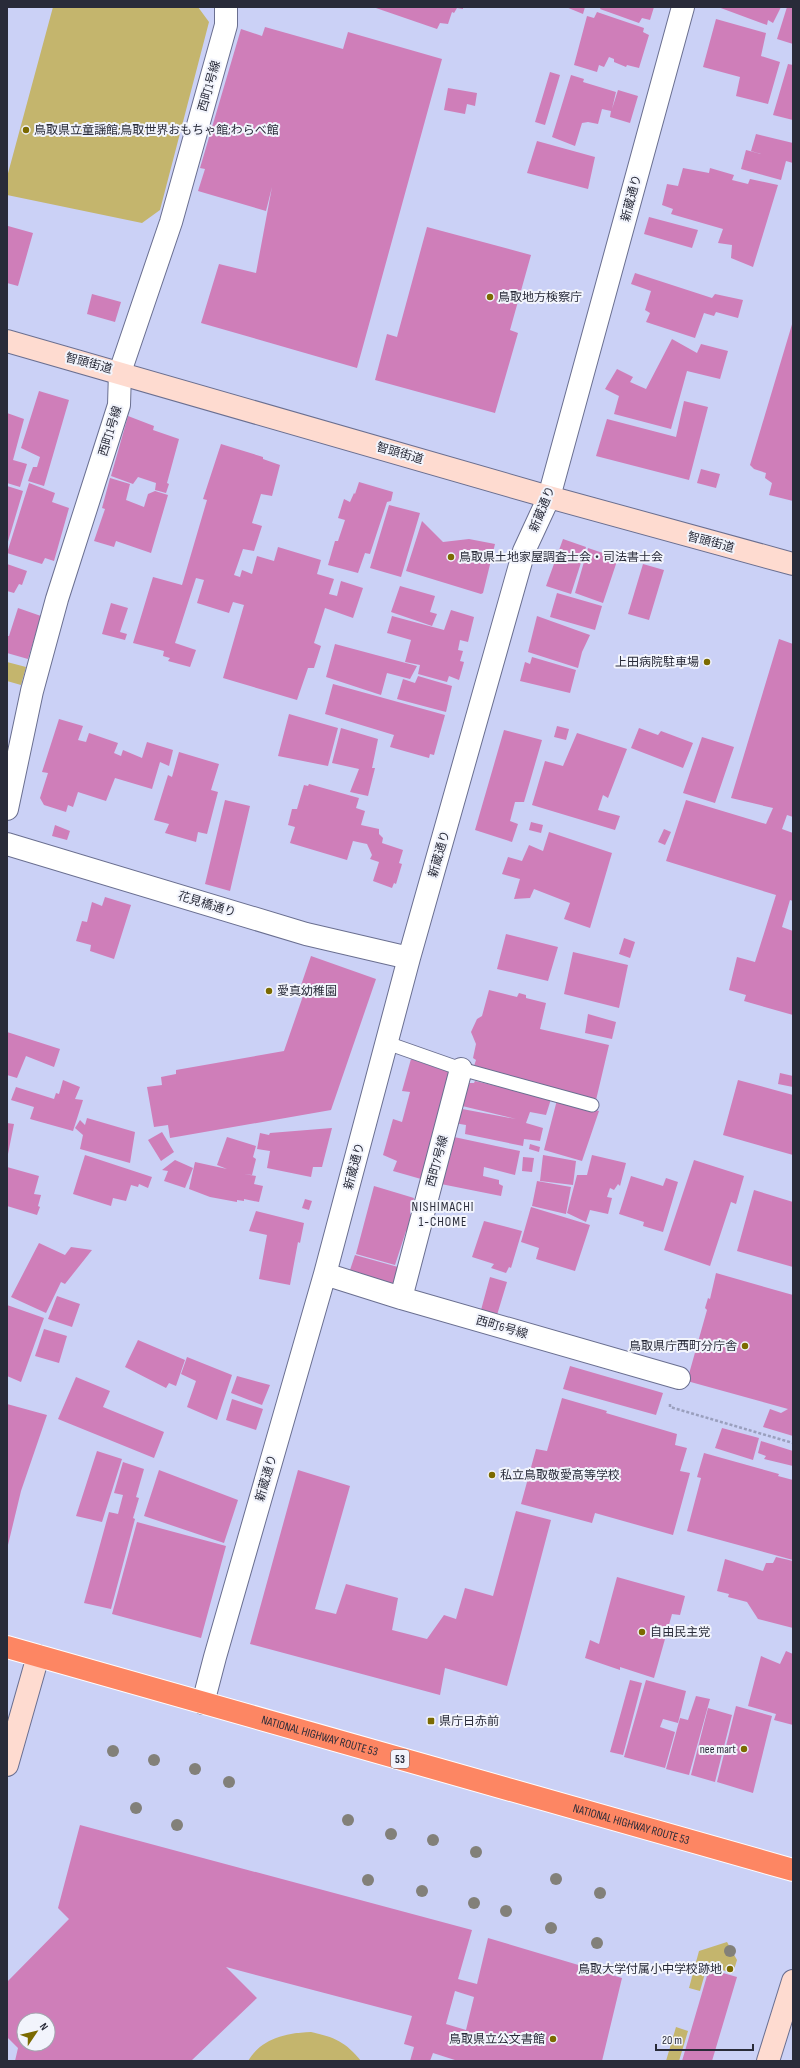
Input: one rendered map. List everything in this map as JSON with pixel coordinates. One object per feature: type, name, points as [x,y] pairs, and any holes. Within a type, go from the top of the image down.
[{"type":"highway","name":"NATIONAL HIGHWAY ROUTE 53","points":[[7,1647],[793,1870]]},
{"type":"street","name":"西町1号線","points":[[7,809],[32,691],[57,599],[119,405],[120,372],[170,222],[226,25],[226,7]]},
{"type":"street","name":"新蔵通り","points":[[203,1703],[325,1274],[409,958],[524,551],[549,497],[683,7]]},
{"type":"street","name":"智頭街道","points":[[7,341],[120,372],[549,497],[793,564]]},
{"type":"street","name":"花見橋通り","points":[[7,844],[306,934],[409,958]]},
{"type":"street","name":"西町7号線","points":[[401,1298],[461,1069]]},
{"type":"street","name":"西町6号線","points":[[325,1274],[401,1298],[679,1378]]},
{"type":"street","points":[[7,1765],[38,1656]]},
{"type":"street","points":[[768,2061],[793,1981]]},
{"type":"lane","points":[[387,1043],[461,1069],[592,1106]]},
{"type":"path","points":[[679,1378],[670,1407],[793,1443]]},
{"type":"shaded area","points":[[53,7],[198,7],[209,22],[160,210],[142,223],[7,195],[7,177]]},
{"type":"shaded area","points":[[7,662],[26,667],[21,685],[7,681]]},
{"type":"shaded area","points":[[727,1942],[737,1960],[733,1973],[707,1966],[700,1991],[689,1988],[699,1951]]},
{"type":"shaded area","points":[[676,2027],[688,2031],[679,2061],[666,2061]]},
{"type":"shaded area","points":[[311,2032],[339,2041],[350,2049],[361,2061],[248,2061],[260,2047],[275,2038]]},
{"type":"building","points":[[373,7],[463,7],[463,9],[457,8],[454,13],[452,12],[448,24],[440,23],[437,29]]},
{"type":"building","points":[[566,7],[585,7],[583,14]]},
{"type":"building","points":[[601,7],[654,7],[650,20],[642,18],[639,23],[600,9]]},
{"type":"building","points":[[718,7],[781,7],[773,23],[768,20],[767,25]]},
{"type":"building","points":[[787,7],[793,7],[793,44],[777,39]]},
{"type":"building","points":[[597,12],[644,28],[643,32],[649,35],[639,68],[627,65],[626,67],[614,62],[614,59],[609,57],[604,67],[599,65],[597,72],[574,65],[587,16],[594,18]]},
{"type":"building","points":[[716,19],[766,33],[761,56],[780,62],[768,104],[736,96],[740,77],[703,67]]},
{"type":"building","points":[[265,27],[343,49],[348,32],[442,59],[357,368],[201,323],[219,264],[256,273],[272,187],[266,211],[198,191],[205,169],[200,168],[241,29],[262,36]]},
{"type":"building","points":[[788,64],[793,65],[793,120],[773,115]]},
{"type":"building","points":[[550,72],[560,75],[545,125],[535,122]]},
{"type":"building","points":[[571,75],[584,79],[583,82],[616,92],[612,109],[618,90],[638,96],[630,123],[610,117],[611,111],[602,109],[598,124],[588,122],[582,123],[575,146],[552,137]]},
{"type":"building","points":[[448,88],[477,93],[475,106],[467,104],[465,114],[444,110]]},
{"type":"building","points":[[756,134],[793,143],[793,163],[786,161],[781,180],[741,169],[746,150],[761,154],[751,151]]},
{"type":"building","points":[[537,141],[595,157],[588,189],[527,173]]},
{"type":"building","points":[[683,168],[709,173],[710,168],[734,175],[732,180],[748,184],[750,179],[778,185],[753,267],[731,258],[732,245],[718,243],[723,229],[671,214],[673,209],[662,205],[667,184],[678,186]]},
{"type":"building","points":[[649,217],[698,230],[692,248],[644,234]]},
{"type":"building","points":[[8,226],[33,233],[18,286],[7,283]]},
{"type":"building","points":[[427,227],[531,255],[510,330],[518,333],[495,413],[375,380],[387,334],[397,337]]},
{"type":"building","points":[[635,273],[712,298],[715,294],[743,300],[738,318],[716,312],[714,316],[704,313],[695,338],[646,322],[650,313],[645,310],[651,291],[631,284]]},
{"type":"building","points":[[92,294],[121,302],[115,322],[87,314]]},
{"type":"building","points":[[793,321],[793,501],[769,495],[772,483],[765,478],[766,473],[754,469],[750,465]]},
{"type":"building","points":[[672,339],[697,353],[701,344],[728,351],[720,379],[687,371],[671,429],[614,414],[619,396],[605,389],[617,369],[633,377],[630,382],[646,389]]},
{"type":"building","points":[[39,391],[69,400],[44,486],[28,481],[33,467],[37,467],[40,457],[21,448]]},
{"type":"building","points":[[684,401],[708,407],[689,480],[596,456],[607,419],[676,437]]},
{"type":"building","points":[[7,413],[24,419],[13,460],[27,464],[20,487],[7,483]]},
{"type":"building","points":[[128,416],[154,426],[153,430],[179,439],[167,483],[169,484],[166,493],[155,490],[156,483],[138,477],[133,484],[111,476]]},
{"type":"building","points":[[221,444],[263,457],[263,459],[280,465],[272,496],[261,494],[252,523],[262,526],[254,551],[243,549],[234,575],[240,577],[242,570],[252,574],[257,556],[274,561],[278,547],[321,560],[317,574],[334,579],[329,594],[337,596],[341,581],[363,588],[353,618],[325,608],[314,643],[321,646],[314,668],[308,668],[297,700],[223,678],[244,605],[233,602],[229,613],[197,603],[204,580],[196,578],[175,643],[196,650],[190,667],[168,661],[170,658],[163,656],[164,651],[133,643],[153,577],[182,585],[207,500],[203,499]]},
{"type":"building","points":[[701,469],[720,474],[716,488],[697,483]]},
{"type":"building","points":[[110,478],[130,484],[126,500],[144,507],[148,494],[155,491],[168,495],[151,553],[116,541],[114,547],[94,541],[105,509],[102,508]]},
{"type":"building","points":[[359,482],[393,492],[391,501],[387,502],[370,554],[365,553],[358,573],[328,565],[335,541],[338,541],[345,520],[338,518],[344,499],[350,502],[354,493],[355,494]]},
{"type":"building","points":[[29,483],[55,493],[52,502],[69,508],[54,561],[45,558],[42,564],[7,553]]},
{"type":"building","points":[[7,486],[23,491],[7,545]]},
{"type":"building","points":[[389,505],[420,513],[401,577],[370,568]]},
{"type":"building","name":"鳥取県土地家屋調査士会・司法書士会","points":[[422,521],[443,542],[469,539],[495,544],[483,593],[481,594],[406,571]]},
{"type":"building","points":[[563,539],[586,547],[571,594],[546,586]]},
{"type":"building","points":[[588,548],[618,558],[603,603],[575,593]]},
{"type":"building","points":[[7,564],[27,571],[22,585],[19,584],[14,593],[7,591]]},
{"type":"building","points":[[643,564],[664,570],[649,620],[628,614]]},
{"type":"building","points":[[400,586],[435,596],[430,612],[437,614],[432,626],[391,612]]},
{"type":"building","points":[[557,593],[602,606],[595,630],[550,617]]},
{"type":"building","points":[[111,603],[128,608],[120,632],[127,634],[125,640],[102,634]]},
{"type":"building","points":[[18,608],[41,616],[28,659],[7,653],[7,636],[9,636]]},
{"type":"building","points":[[451,610],[474,617],[468,642],[460,640],[458,650],[463,651],[460,661],[464,662],[459,680],[449,676],[447,682],[418,674],[420,665],[405,662],[411,640],[387,633],[392,616],[444,630]]},
{"type":"building","points":[[537,616],[590,635],[582,652],[578,668],[528,652]]},
{"type":"building","points":[[779,639],[793,644],[793,817],[787,815],[782,829],[793,833],[793,901],[790,900],[782,927],[793,931],[793,1015],[744,1001],[746,995],[729,990],[737,957],[755,962],[776,895],[666,861],[686,800],[766,824],[773,808],[731,798]]},
{"type":"building","points":[[335,644],[417,666],[410,679],[387,673],[381,695],[326,677]]},
{"type":"building","points":[[532,657],[576,670],[570,693],[520,681],[525,662],[530,664]]},
{"type":"building","points":[[418,676],[452,686],[446,712],[397,699],[403,679],[415,683]]},
{"type":"building","points":[[333,684],[445,715],[434,755],[430,754],[429,758],[390,747],[394,735],[325,714]]},
{"type":"building","points":[[289,714],[338,728],[328,766],[278,756]]},
{"type":"building","points":[[59,719],[83,726],[78,740],[86,742],[89,733],[118,743],[114,753],[121,756],[123,750],[142,758],[147,742],[173,750],[169,766],[160,762],[152,789],[115,778],[106,801],[78,792],[73,807],[68,805],[66,812],[44,805],[40,798],[48,773],[42,772]]},
{"type":"building","points":[[557,726],[569,729],[566,740],[554,737]]},
{"type":"building","points":[[341,728],[378,739],[372,768],[375,768],[368,796],[350,792],[359,769],[332,763]]},
{"type":"building","points":[[639,728],[658,735],[661,731],[693,743],[683,768],[631,748]]},
{"type":"building","points":[[504,730],[542,740],[524,802],[515,802],[510,821],[518,824],[512,842],[475,830]]},
{"type":"building","points":[[577,733],[627,749],[608,798],[603,795],[598,810],[620,816],[615,830],[532,805],[545,761],[563,766]]},
{"type":"building","points":[[702,737],[734,747],[715,803],[683,793]]},
{"type":"building","points":[[179,752],[219,764],[211,790],[218,792],[207,834],[198,832],[196,842],[165,833],[169,824],[154,820],[168,775],[172,777]]},
{"type":"building","points":[[309,784],[359,798],[356,808],[365,811],[361,825],[379,829],[379,834],[383,838],[382,843],[403,850],[399,863],[402,864],[396,884],[394,883],[392,888],[373,881],[379,862],[370,859],[372,855],[367,844],[353,841],[347,860],[290,843],[295,827],[288,825],[292,809],[297,809],[304,785],[308,786]]},
{"type":"building","points":[[225,800],[250,806],[230,891],[205,884]]},
{"type":"building","points":[[531,822],[543,825],[541,833],[529,830]]},
{"type":"building","points":[[55,825],[70,831],[67,840],[52,836]]},
{"type":"building","points":[[664,829],[671,832],[665,845],[658,842]]},
{"type":"building","points":[[549,832],[612,853],[590,928],[564,919],[570,903],[534,889],[530,898],[514,899],[520,879],[502,874],[508,857],[522,861],[529,845],[543,851]]},
{"type":"building","points":[[105,897],[131,905],[114,959],[90,951],[91,945],[76,941],[82,921],[87,922],[92,902],[102,906]]},
{"type":"building","points":[[506,934],[558,947],[548,981],[497,969]]},
{"type":"building","points":[[624,938],[635,942],[630,958],[619,954]]},
{"type":"building","points":[[573,952],[628,965],[619,1008],[564,994]]},
{"type":"building","points":[[311,956],[376,979],[331,1110],[170,1138],[168,1125],[154,1127],[147,1087],[162,1085],[161,1077],[176,1074],[176,1070],[284,1051],[303,996],[298,994]]},
{"type":"building","points":[[489,990],[517,997],[519,993],[526,995],[526,998],[546,1003],[540,1029],[609,1045],[596,1100],[473,1069],[476,1060],[473,1058],[476,1044],[471,1032],[477,1019],[482,1016]]},
{"type":"building","points":[[588,1014],[616,1022],[612,1039],[585,1033]]},
{"type":"building","points":[[7,1032],[60,1049],[54,1067],[26,1056],[17,1078],[7,1075]]},
{"type":"building","points":[[411,1059],[452,1073],[421,1179],[393,1171],[397,1161],[383,1155],[393,1119],[402,1122],[410,1092],[402,1091]]},
{"type":"building","points":[[780,1073],[793,1076],[793,1087],[778,1084]]},
{"type":"building","points":[[63,1080],[80,1087],[75,1099],[83,1100],[73,1131],[30,1119],[34,1107],[11,1100],[16,1087],[54,1099],[56,1093],[59,1094]]},
{"type":"building","points":[[738,1080],[793,1095],[793,1155],[723,1135]]},
{"type":"building","points":[[475,1081],[551,1099],[546,1115],[530,1112],[526,1123],[543,1128],[540,1141],[524,1139],[523,1146],[465,1134],[466,1125],[454,1123],[457,1108],[516,1119],[458,1105],[461,1093],[466,1093],[469,1083],[474,1083]]},
{"type":"building","points":[[557,1100],[599,1111],[582,1161],[544,1150]]},
{"type":"building","points":[[87,1118],[135,1132],[130,1163],[80,1149],[83,1135],[75,1128],[80,1120],[85,1125]]},
{"type":"building","points":[[7,1123],[14,1124],[8,1154],[7,1154]]},
{"type":"building","points":[[332,1128],[322,1167],[313,1167],[311,1177],[267,1168],[270,1151],[257,1149],[260,1133],[269,1135],[270,1133]]},
{"type":"building","points":[[162,1132],[174,1152],[161,1161],[148,1140]]},
{"type":"building","points":[[227,1137],[256,1146],[253,1157],[256,1159],[252,1175],[244,1174],[256,1176],[254,1184],[263,1186],[259,1202],[244,1199],[244,1201],[237,1200],[237,1202],[210,1197],[189,1189],[195,1162],[227,1169],[217,1165]]},
{"type":"building","points":[[454,1137],[520,1151],[515,1175],[484,1167],[483,1176],[499,1180],[499,1184],[503,1186],[501,1196],[436,1183],[443,1156],[450,1157]]},
{"type":"building","points":[[530,1144],[540,1147],[539,1152],[529,1149]]},
{"type":"building","points":[[85,1155],[152,1177],[148,1188],[139,1184],[138,1187],[131,1185],[126,1201],[113,1198],[111,1206],[73,1194]]},
{"type":"building","points":[[543,1155],[576,1161],[573,1185],[540,1181]]},
{"type":"building","points":[[592,1155],[626,1163],[620,1186],[618,1184],[614,1190],[610,1188],[607,1197],[612,1198],[608,1214],[590,1210],[586,1222],[567,1213],[577,1175],[587,1175]]},
{"type":"building","points":[[523,1157],[534,1158],[532,1172],[522,1171]]},
{"type":"building","points":[[175,1160],[193,1168],[185,1188],[164,1181],[168,1171],[162,1170]]},
{"type":"building","points":[[694,1160],[744,1176],[736,1204],[731,1202],[710,1266],[664,1250]]},
{"type":"building","points":[[7,1167],[39,1176],[34,1194],[41,1195],[38,1206],[40,1207],[37,1215],[7,1206]]},
{"type":"building","points":[[631,1176],[663,1186],[666,1178],[678,1182],[663,1232],[643,1226],[644,1222],[619,1214]]},
{"type":"building","points":[[537,1181],[571,1187],[566,1214],[532,1206]]},
{"type":"building","points":[[374,1186],[414,1198],[410,1214],[413,1215],[395,1265],[356,1254]]},
{"type":"building","points":[[754,1190],[793,1202],[793,1267],[737,1251]]},
{"type":"building","points":[[305,1199],[312,1201],[309,1210],[302,1208]]},
{"type":"building","points":[[531,1207],[590,1225],[575,1271],[536,1259],[539,1248],[521,1242]]},
{"type":"building","points":[[256,1211],[304,1223],[300,1243],[298,1242],[290,1285],[259,1279],[267,1235],[249,1231]]},
{"type":"building","points":[[484,1221],[522,1231],[511,1268],[509,1267],[506,1273],[491,1268],[494,1264],[472,1257]]},
{"type":"building","points":[[39,1243],[65,1255],[71,1247],[92,1250],[65,1284],[61,1282],[46,1313],[11,1297]]},
{"type":"building","points":[[355,1255],[398,1267],[392,1286],[349,1273]]},
{"type":"building","name":"鳥取県庁西町分庁舎","points":[[716,1273],[793,1295],[793,1436],[763,1427],[770,1409],[781,1413],[788,1409],[687,1381],[707,1310],[705,1308],[708,1298],[710,1299]]},
{"type":"building","points":[[490,1277],[507,1282],[497,1315],[481,1310]]},
{"type":"building","points":[[57,1296],[80,1304],[72,1327],[48,1319]]},
{"type":"building","points":[[7,1305],[44,1318],[21,1382],[7,1376]]},
{"type":"building","points":[[44,1329],[67,1336],[59,1363],[35,1356]]},
{"type":"building","points":[[138,1340],[185,1360],[176,1386],[169,1383],[166,1388],[125,1367]]},
{"type":"building","points":[[187,1357],[232,1375],[217,1420],[187,1407],[196,1381],[181,1374]]},
{"type":"building","points":[[570,1366],[663,1393],[656,1415],[563,1389]]},
{"type":"building","points":[[237,1376],[270,1385],[262,1405],[231,1393]]},
{"type":"building","points":[[76,1377],[110,1391],[103,1407],[164,1432],[154,1458],[58,1419]]},
{"type":"building","points":[[562,1398],[677,1434],[675,1445],[687,1448],[680,1471],[690,1473],[673,1535],[595,1513],[592,1523],[521,1504],[536,1449],[547,1451]]},
{"type":"building","points":[[232,1399],[263,1409],[256,1430],[226,1420]]},
{"type":"building","points":[[7,1404],[47,1415],[21,1491],[8,1545]]},
{"type":"building","points":[[722,1428],[759,1438],[753,1460],[715,1448]]},
{"type":"building","points":[[761,1441],[793,1451],[793,1466],[764,1459],[766,1456],[758,1453]]},
{"type":"building","points":[[97,1451],[122,1459],[102,1522],[76,1516]]},
{"type":"building","points":[[704,1453],[779,1474],[778,1476],[793,1480],[793,1560],[687,1531],[701,1478],[697,1477]]},
{"type":"building","points":[[123,1462],[144,1469],[136,1497],[139,1498],[133,1518],[135,1519],[111,1609],[84,1603],[109,1512],[118,1514],[123,1495],[114,1493]]},
{"type":"building","points":[[159,1470],[238,1500],[224,1543],[144,1516]]},
{"type":"building","points":[[298,1470],[350,1486],[315,1609],[336,1614],[346,1584],[398,1598],[392,1630],[427,1639],[444,1615],[456,1619],[465,1588],[493,1596],[516,1511],[551,1520],[507,1686],[445,1668],[440,1695],[250,1644]]},
{"type":"building","points":[[137,1522],[226,1546],[201,1638],[112,1614]]},
{"type":"building","points":[[776,1557],[793,1561],[793,1628],[758,1619],[747,1602],[728,1597],[729,1594],[717,1591],[725,1559],[763,1571],[766,1563],[773,1563]]},
{"type":"building","points":[[617,1577],[685,1596],[680,1615],[672,1614],[654,1678],[620,1667],[620,1670],[585,1658],[590,1640],[599,1644]]},
{"type":"building","points":[[786,1651],[793,1654],[793,1725],[774,1720],[776,1714],[748,1706],[761,1656],[780,1664]]},
{"type":"building","points":[[630,1680],[642,1683],[623,1755],[610,1752]]},
{"type":"building","points":[[646,1680],[686,1691],[678,1723],[663,1719],[660,1727],[675,1732],[665,1768],[624,1757]]},
{"type":"building","points":[[696,1696],[710,1699],[689,1775],[666,1769],[680,1718],[688,1720]]},
{"type":"building","name":"nee mart","points":[[736,1706],[772,1716],[753,1793],[717,1782]]},
{"type":"building","points":[[708,1708],[732,1715],[715,1782],[691,1775]]},
{"type":"building","points":[[80,1825],[472,1930],[458,1979],[477,1984],[488,1938],[622,1978],[602,2061],[458,2061],[433,2053],[430,2061],[410,2061],[414,2047],[404,2044],[412,2016],[226,1967],[257,1998],[191,2061],[15,2061],[17,2052],[56,2052],[56,2012],[16,2012],[16,2046],[7,2037],[7,1982],[69,1919],[58,1908]],"holes":[[[455,1991],[474,1997],[466,2030],[446,2024]]]},
{"type":"building","points":[[709,1969],[737,1977],[712,2061],[682,2061]]},
{"type":"place","name":"鳥取県立童謡館;鳥取世界おもちゃ館;わらべ館","points":[[26,130]]},
{"type":"place","name":"鳥取地方検察庁","points":[[490,297]]},
{"type":"place","name":"鳥取県土地家屋調査士会・司法書士会","points":[[451,557]]},
{"type":"place","name":"上田病院駐車場","points":[[707,662]]},
{"type":"place","name":"愛真幼稚園","points":[[269,991]]},
{"type":"place","name":"鳥取県庁西町分庁舎","points":[[745,1346]]},
{"type":"place","name":"私立鳥取敬愛高等学校","points":[[492,1475]]},
{"type":"place","name":"自由民主党","points":[[642,1632]]},
{"type":"place","name":"県庁日赤前","points":[[431,1721]]},
{"type":"place","name":"nee mart","points":[[744,1749]]},
{"type":"place","name":"鳥取大学付属小中学校跡地","points":[[730,1969]]},
{"type":"place","name":"鳥取県立公文書館","points":[[553,2039]]},
{"type":"district","name":"NISHIMACHI 1-CHOME","points":[[443,1214]]}]
